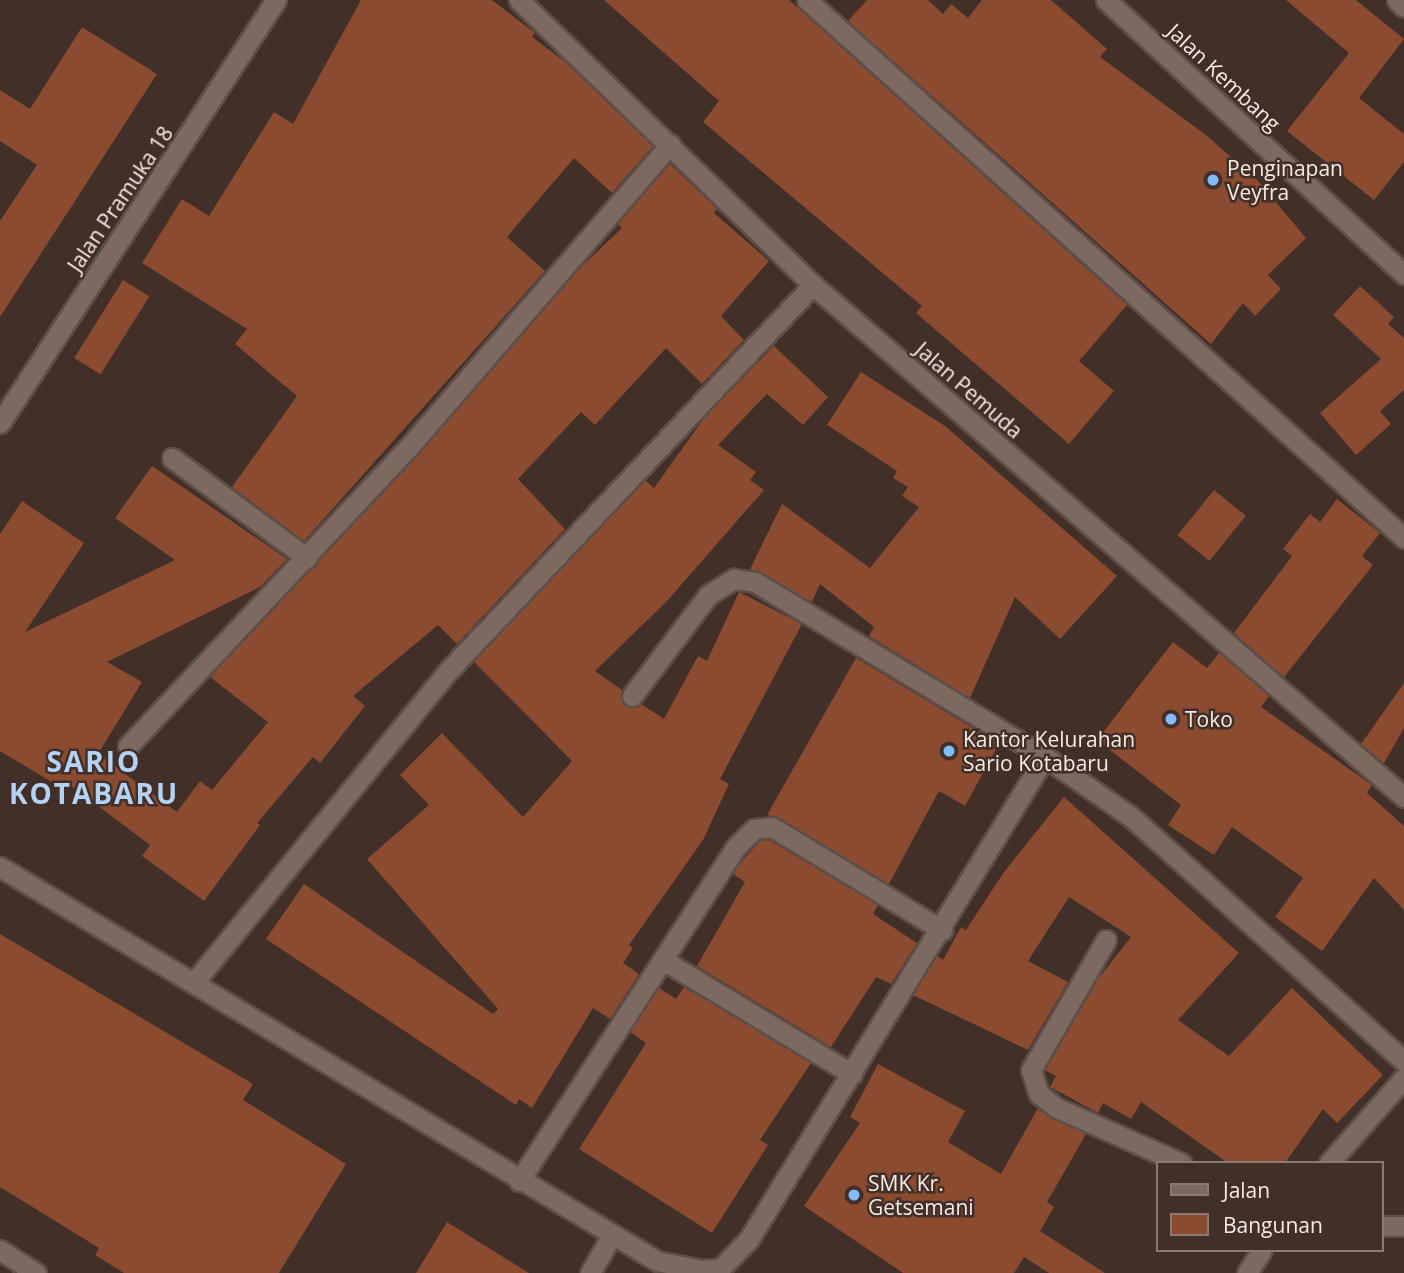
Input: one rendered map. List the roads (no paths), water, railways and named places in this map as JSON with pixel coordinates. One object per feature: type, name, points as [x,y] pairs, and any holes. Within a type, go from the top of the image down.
[{"type":"street","name":"Jalan Pramuka 18","points":[[0,423],[276,0]]},
{"type":"street","name":"Jalan Pemuda","points":[[519,0],[813,285],[1404,797]]},
{"type":"street","points":[[807,0],[1404,538]]},
{"type":"street","name":"Jalan Kembang","points":[[1106,0],[1404,274]]},
{"type":"street","points":[[1397,0],[1404,6]]},
{"type":"street","points":[[128,746],[307,558],[670,145]]},
{"type":"street","points":[[196,980],[449,670],[813,285]]},
{"type":"street","points":[[172,458],[307,558]]},
{"type":"street","points":[[632,696],[708,595],[734,579],[755,582],[1045,757],[1130,816],[1404,1061]]},
{"type":"street","points":[[0,867],[196,980],[519,1181],[657,1261],[720,1269],[749,1239],[942,930],[1045,757]]},
{"type":"street","points":[[519,1181],[736,847],[764,825],[942,930]]},
{"type":"street","points":[[1107,940],[1031,1070],[1039,1094],[1057,1108],[1176,1161]]},
{"type":"street","points":[[663,960],[852,1074]]},
{"type":"street","points":[[1331,1161],[1404,1078]]},
{"type":"street","points":[[1383,1226],[1404,1226]]},
{"type":"street","points":[[590,1273],[612,1235]]},
{"type":"street","points":[[0,1250],[36,1273]]},
{"type":"street","points":[[1247,1273],[1261,1252]]},
{"type":"place","name":"Penginapan Veyfra","points":[[1213,180]]},
{"type":"place","name":"Toko","points":[[1171,719]]},
{"type":"place","name":"Kantor Kelurahan Sario Kotabaru","points":[[949,751]]},
{"type":"place","name":"SMK Kr. Getsemani","points":[[854,1195]]},
{"type":"district","name":"SARIO KOTABARU","points":[[94,777]]}]
